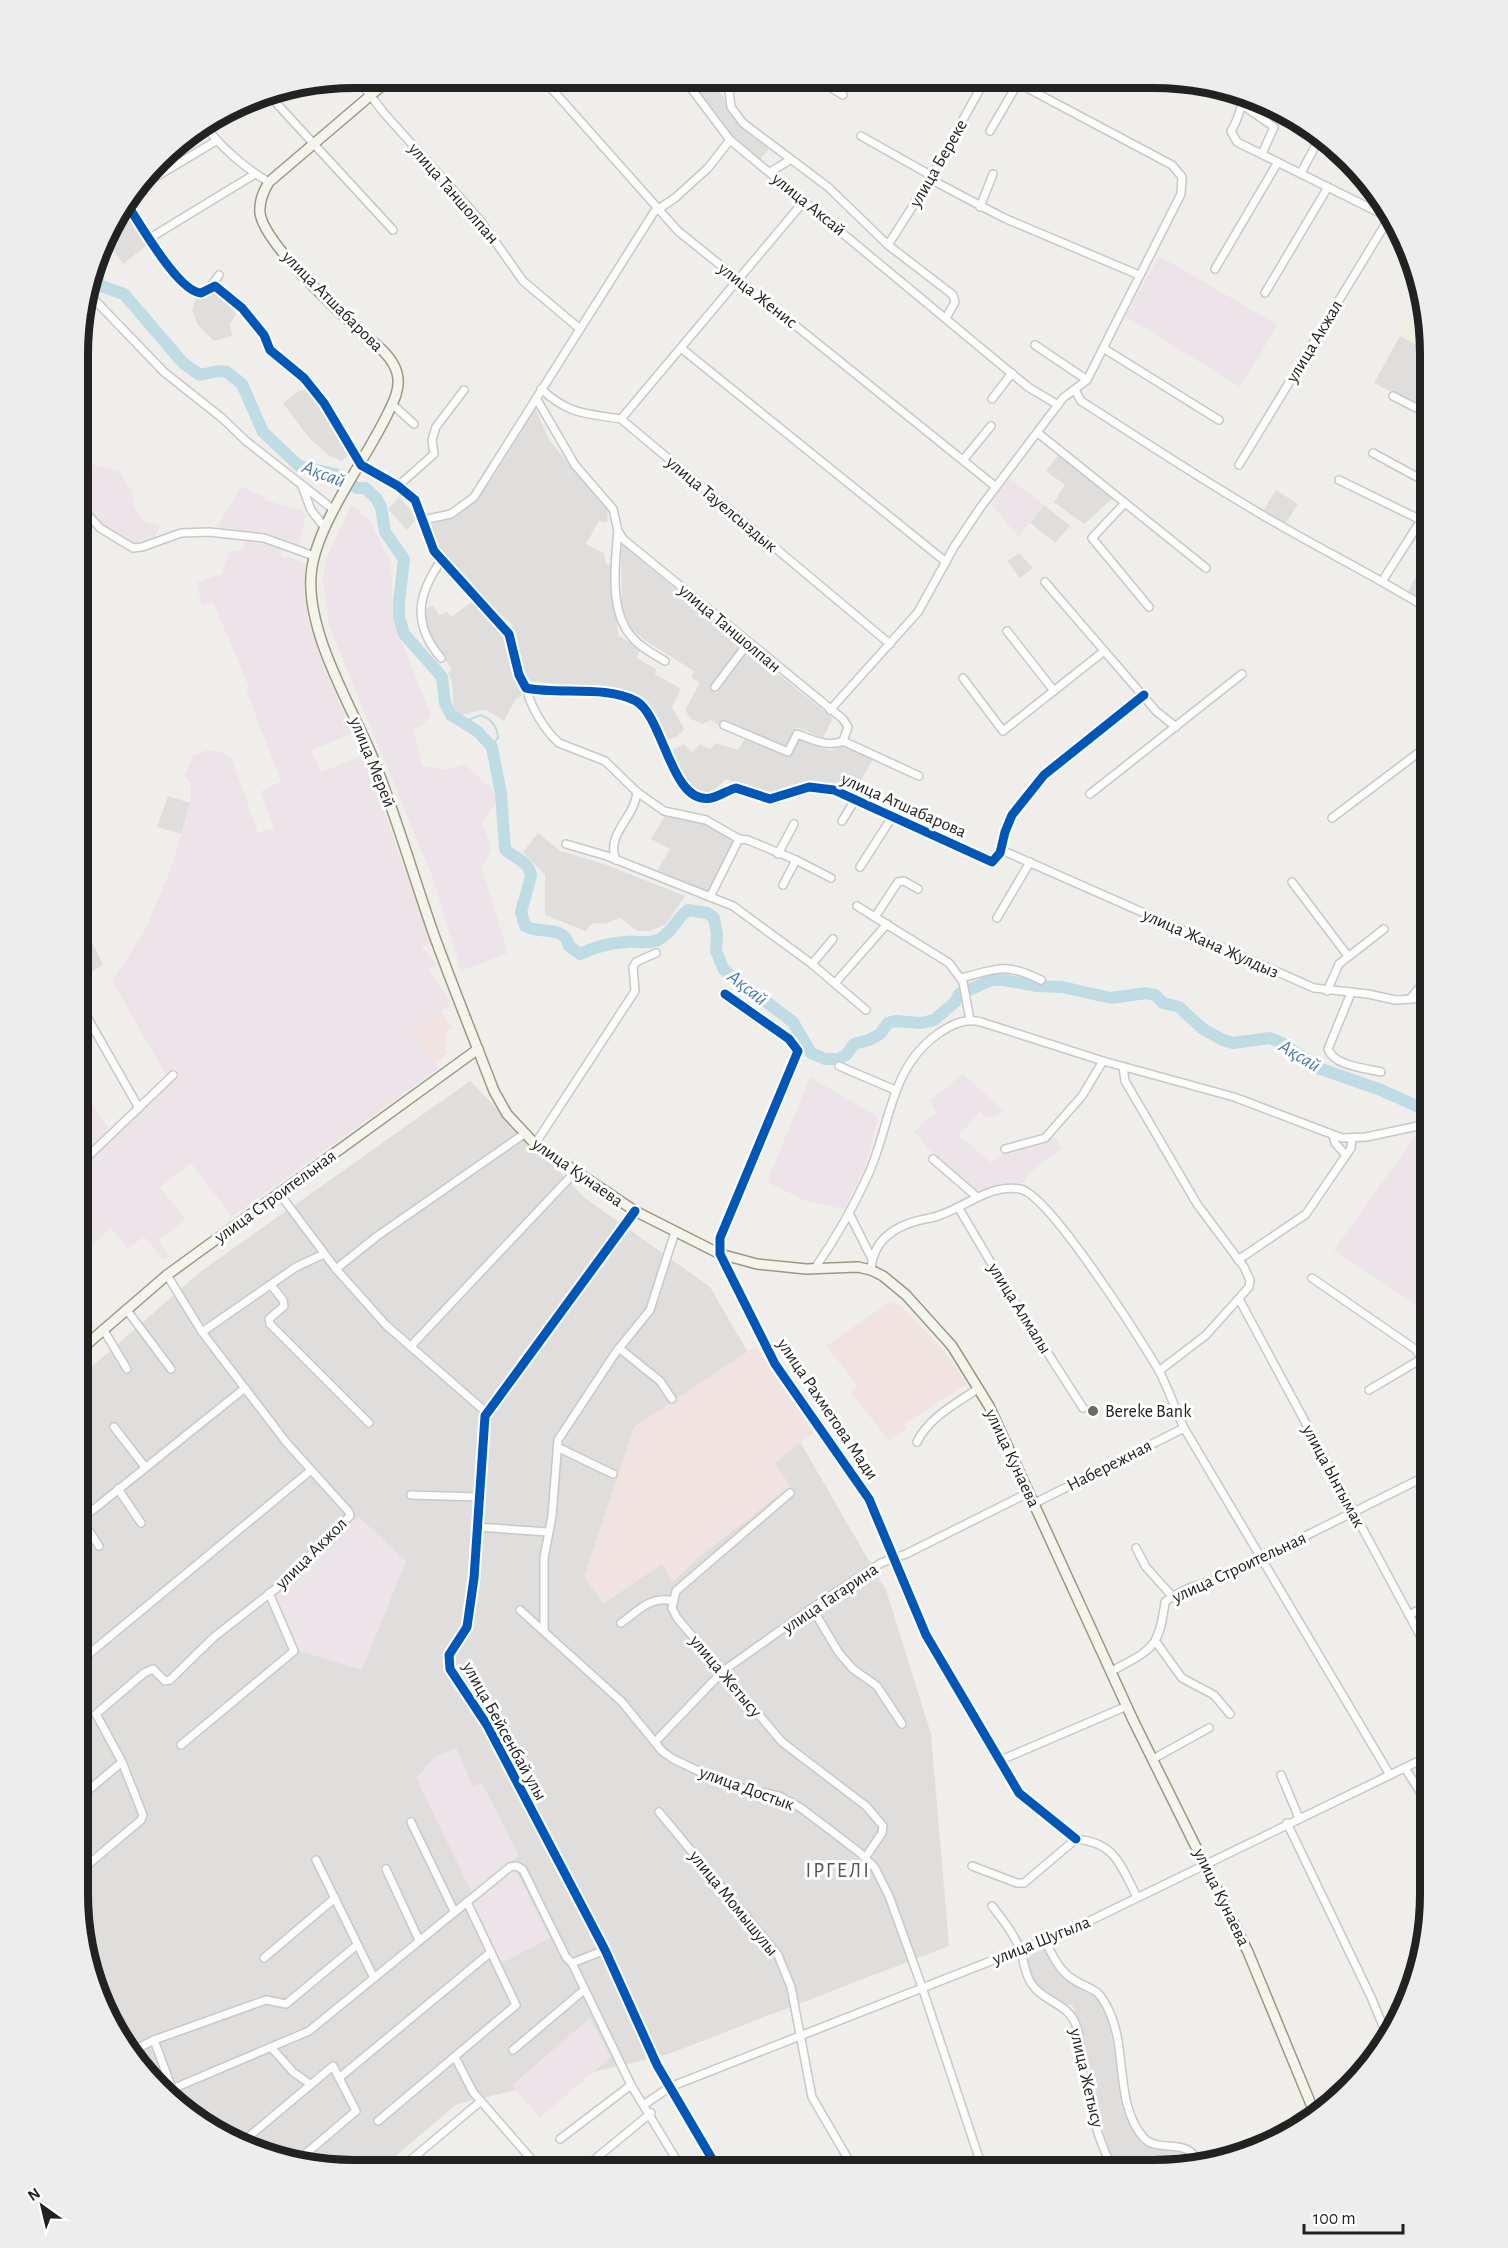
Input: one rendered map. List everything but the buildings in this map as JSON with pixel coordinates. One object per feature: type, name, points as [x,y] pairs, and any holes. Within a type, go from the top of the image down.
[{"type":"main road","points":[[269,182],[379,88]]},
{"type":"main road","name":"улица Атшабарова","points":[[269,182],[260,201],[264,225],[294,265],[321,294],[387,356],[397,374],[398,385],[392,404],[354,477]]},
{"type":"main road","name":"улица Мерей","points":[[354,477],[334,510],[314,556],[311,593],[320,630],[375,763],[434,934],[478,1049]]},
{"type":"main road","name":"улица Кунаева","points":[[478,1049],[501,1104],[524,1134],[574,1172],[635,1211],[720,1254],[777,1268],[858,1267],[871,1270],[898,1288],[952,1346],[979,1388],[1030,1492],[1127,1706],[1206,1863],[1248,1952],[1312,2106]]},
{"type":"main road","name":"улица Строительная","points":[[88,1343],[167,1275],[478,1049]]},
{"type":"street","name":"улица Таншолпан","points":[[365,88],[480,220],[523,281],[580,329]]},
{"type":"street","name":"улица Женис","points":[[551,88],[678,231],[996,487]]},
{"type":"street","name":"улица Аксай","points":[[691,88],[730,140],[1012,374],[1042,397],[1058,405]]},
{"type":"street","points":[[831,88],[843,95]]},
{"type":"street","name":"улица Береке","points":[[888,245],[931,177],[981,88]]},
{"type":"street","points":[[990,131],[1012,88]]},
{"type":"street","points":[[830,710],[918,612],[946,562],[996,487],[1058,405],[1087,380],[1182,194],[1183,184],[1178,169],[1028,88]]},
{"type":"street","name":"улица Аксай","points":[[729,90],[731,107],[736,115],[790,160],[843,199],[888,245],[953,295],[956,302],[946,318]]},
{"type":"street","points":[[275,101],[393,230]]},
{"type":"street","points":[[1262,154],[1274,127],[1241,104],[1231,136],[1237,142],[1378,212]]},
{"type":"street","points":[[209,132],[216,141],[255,174],[269,182]]},
{"type":"street","points":[[861,136],[980,207],[1139,275]]},
{"type":"street","points":[[423,520],[451,514],[474,497],[659,207],[675,198],[708,168],[730,140]]},
{"type":"street","points":[[158,176],[216,141]]},
{"type":"street","points":[[1301,173],[1316,145]]},
{"type":"street","points":[[770,172],[790,160]]},
{"type":"street","points":[[1215,269],[1278,162]]},
{"type":"street","points":[[150,238],[255,174]]},
{"type":"street","points":[[980,207],[993,174]]},
{"type":"street","points":[[1264,293],[1328,187]]},
{"type":"street","points":[[541,389],[560,406],[570,411],[621,419],[805,200]]},
{"type":"street","points":[[131,210],[189,288],[201,293],[211,286],[219,275]]},
{"type":"street","name":"улица Акжал","points":[[1239,465],[1386,225]]},
{"type":"street","points":[[211,286],[242,308],[264,335],[270,350],[304,378],[324,404],[361,465],[398,486],[415,500],[430,541],[441,561],[508,634],[519,675],[530,702],[553,738],[605,761],[637,792],[664,811],[706,820],[739,839],[748,840],[796,860],[831,878]]},
{"type":"street","points":[[95,301],[165,372],[334,510]]},
{"type":"street","points":[[1035,345],[1087,380]]},
{"type":"street","points":[[681,348],[946,562]]},
{"type":"street","points":[[1103,348],[1219,420]]},
{"type":"street","points":[[992,399],[1012,374]]},
{"type":"street","points":[[398,486],[434,454],[432,440],[436,428],[464,390]]},
{"type":"street","points":[[1075,390],[1081,401],[1194,473],[1283,527],[1383,580],[1420,604]]},
{"type":"street","points":[[1393,396],[1420,410]]},
{"type":"street","name":"улица Таншолпан","points":[[536,398],[575,465],[612,508],[618,531],[623,538],[847,723],[848,727],[843,741]]},
{"type":"street","points":[[392,404],[414,424]]},
{"type":"street","name":"улица Тауелсыздык","points":[[621,419],[890,644]]},
{"type":"street","points":[[963,460],[991,426]]},
{"type":"street","points":[[1038,433],[1206,568]]},
{"type":"street","points":[[1373,453],[1420,479]]},
{"type":"street","points":[[1339,480],[1420,520]]},
{"type":"street","points":[[302,485],[311,510],[325,528]]},
{"type":"street","points":[[1125,502],[1092,538],[1149,607]]},
{"type":"street","points":[[88,515],[100,528],[132,548],[142,547],[181,533],[209,532],[264,537],[314,556]]},
{"type":"street","points":[[1383,580],[1420,522]]},
{"type":"street","points":[[618,531],[615,557],[620,619],[637,643],[665,661]]},
{"type":"street","points":[[441,561],[429,578],[422,596],[420,611],[425,636],[441,658]]},
{"type":"street","points":[[1044,582],[1156,711],[1176,727]]},
{"type":"street","points":[[1007,631],[1054,691]]},
{"type":"street","points":[[716,687],[748,643]]},
{"type":"street","points":[[963,678],[1003,731],[1103,652]]},
{"type":"street","points":[[1090,794],[1242,674]]},
{"type":"street","name":"улица Атшабарова","points":[[526,688],[599,693],[634,700],[649,714],[683,784],[698,796],[711,798],[736,788],[776,799],[816,787],[834,790],[989,861],[996,860],[1000,853]]},
{"type":"street","points":[[1000,853],[1012,815],[1044,775],[1144,695]]},
{"type":"street","points":[[724,725],[788,752],[797,734],[827,744],[843,741],[919,776]]},
{"type":"street","points":[[1332,818],[1420,752]]},
{"type":"street","points":[[616,860],[612,850],[615,836],[633,811],[637,792]]},
{"type":"street","points":[[842,821],[855,800]]},
{"type":"street","points":[[860,867],[892,817]]},
{"type":"street","points":[[778,854],[794,824]]},
{"type":"street","points":[[710,897],[739,839]]},
{"type":"street","points":[[566,844],[616,860],[710,897],[750,917],[836,982],[866,1010]]},
{"type":"street","name":"улица Жана Жулдыз","points":[[1000,853],[1006,852],[1030,862],[1298,982],[1327,992],[1351,993],[1395,1000],[1420,998]]},
{"type":"street","points":[[783,885],[796,860]]},
{"type":"street","points":[[997,918],[1030,862]]},
{"type":"street","points":[[875,917],[898,882],[904,880],[918,890]]},
{"type":"street","points":[[1292,882],[1348,956]]},
{"type":"street","points":[[857,906],[949,963],[962,980],[970,1020]]},
{"type":"street","points":[[836,982],[887,924]]},
{"type":"street","points":[[1327,992],[1334,971],[1348,956],[1384,929]]},
{"type":"street","points":[[812,964],[832,939]]},
{"type":"street","points":[[535,1144],[634,991],[633,967],[636,962],[656,952]]},
{"type":"street","points":[[962,980],[995,968],[1009,967],[1041,980]]},
{"type":"street","points":[[1410,999],[1420,987]]},
{"type":"street","points":[[1351,993],[1328,1049],[1330,1055],[1338,1061],[1381,1072]]},
{"type":"street","points":[[720,1254],[720,1238],[798,1051],[789,1039],[724,994]]},
{"type":"street","points":[[88,1019],[139,1108]]},
{"type":"street","points":[[815,1268],[849,1213],[870,1170],[895,1090],[909,1061],[921,1048],[950,1026],[970,1020],[1123,1067],[1234,1097],[1333,1135],[1352,1139],[1420,1126]]},
{"type":"street","points":[[1005,1149],[1045,1137],[1082,1096],[1103,1061]]},
{"type":"street","points":[[839,1066],[895,1090]]},
{"type":"street","points":[[1123,1067],[1125,1080],[1185,1185],[1250,1280],[1249,1287],[1206,1335],[1159,1371]]},
{"type":"street","points":[[88,1156],[173,1075]]},
{"type":"street","points":[[336,1269],[375,1237],[524,1134]]},
{"type":"street","points":[[1333,1135],[1335,1143],[1347,1155]]},
{"type":"street","points":[[1238,1260],[1306,1214],[1347,1155],[1352,1139]]},
{"type":"street","points":[[933,1159],[977,1197]]},
{"type":"street","points":[[411,1346],[574,1172]]},
{"type":"street","points":[[871,1270],[872,1259],[877,1247],[900,1225],[958,1207],[977,1197],[1012,1188],[1028,1192],[1070,1236],[1159,1371],[1184,1428],[1263,1558],[1389,1775]]},
{"type":"street","points":[[279,1193],[336,1269],[386,1325],[487,1413],[635,1211]]},
{"type":"street","name":"улица Алмалы","points":[[958,1207],[1006,1288],[1083,1408]]},
{"type":"street","points":[[849,1213],[872,1259]]},
{"type":"street","points":[[544,1630],[544,1558],[552,1516],[558,1440],[619,1348],[650,1310],[675,1232]]},
{"type":"street","points":[[202,1332],[304,1262],[324,1254]]},
{"type":"street","name":"улица Рахметова Мади","points":[[720,1254],[775,1364],[869,1499],[926,1635],[1019,1794],[1076,1839]]},
{"type":"street","name":"улица Акжол","points":[[122,1762],[96,1714],[144,1673],[153,1669],[165,1681],[170,1680],[214,1637],[269,1593],[350,1516],[350,1512],[310,1472],[202,1332],[167,1275]]},
{"type":"street","points":[[1312,1278],[1420,1355]]},
{"type":"street","points":[[271,1285],[283,1300],[284,1306],[269,1320],[270,1324],[369,1423]]},
{"type":"street","name":"улица Ынтымак","points":[[1239,1299],[1420,1634]]},
{"type":"street","points":[[126,1310],[171,1369]]},
{"type":"street","points":[[103,1329],[127,1369]]},
{"type":"street","points":[[619,1348],[660,1381],[672,1398]]},
{"type":"street","points":[[1369,1390],[1420,1360]]},
{"type":"street","points":[[88,1513],[245,1388]]},
{"type":"street","points":[[917,1442],[922,1430],[933,1419],[979,1388]]},
{"type":"street","name":"улица Бейсенбай улы","points":[[487,1413],[467,1627],[449,1655],[450,1670],[487,1725],[605,1950],[657,2065],[713,2160]]},
{"type":"street","points":[[114,1427],[145,1467]]},
{"type":"street","name":"Набережная","points":[[1035,1503],[1184,1428]]},
{"type":"street","points":[[557,1447],[613,1474]]},
{"type":"street","points":[[88,1656],[310,1472]]},
{"type":"street","name":"улица Строительная","points":[[1156,1642],[1165,1602],[1172,1596],[1197,1584],[1220,1580],[1420,1479]]},
{"type":"street","points":[[118,1489],[141,1523]]},
{"type":"street","name":"улица Гагарина","points":[[655,1742],[723,1671],[812,1608],[881,1563],[1030,1492]]},
{"type":"street","points":[[621,1623],[648,1602],[660,1598],[673,1601],[676,1591],[790,1493]]},
{"type":"street","points":[[411,1495],[479,1497]]},
{"type":"street","points":[[477,1527],[548,1532]]},
{"type":"street","points":[[88,1531],[99,1546]]},
{"type":"street","points":[[1136,1548],[1146,1567],[1172,1596]]},
{"type":"street","points":[[181,1744],[294,1650],[269,1593]]},
{"type":"street","name":"улица Жетысу","points":[[673,1601],[677,1618],[782,1742],[877,1817],[883,1826],[882,1833],[865,1858]]},
{"type":"street","points":[[812,1608],[839,1653],[853,1669],[877,1686],[902,1724]]},
{"type":"street","points":[[1409,1615],[1420,1609]]},
{"type":"street","name":"улица Достык","points":[[520,1610],[621,1702],[655,1742],[673,1759],[711,1778],[779,1796],[801,1808],[875,1868],[886,1888],[922,1987],[980,2160]]},
{"type":"street","points":[[1112,1671],[1149,1651],[1156,1642],[1182,1678],[1214,1695],[1230,1714]]},
{"type":"street","points":[[1001,1760],[1127,1706]]},
{"type":"street","points":[[1153,1758],[1209,1728]]},
{"type":"street","name":"улица Шугыла","points":[[645,2104],[670,2087],[1045,1941],[1420,1761]]},
{"type":"street","points":[[88,1791],[122,1762],[143,1815],[141,1820],[88,1865]]},
{"type":"street","points":[[1406,1768],[1420,1791]]},
{"type":"street","points":[[1281,1776],[1299,1818]]},
{"type":"street","name":"улица Момышулы","points":[[659,1812],[778,1955],[791,1987],[812,2097],[849,2160]]},
{"type":"street","points":[[411,1822],[454,1911]]},
{"type":"street","points":[[1287,1823],[1383,2027]]},
{"type":"street","points":[[972,1866],[1017,1883],[1024,1883],[1076,1839],[1092,1841],[1110,1850],[1119,1862],[1137,1897]]},
{"type":"street","points":[[316,1860],[374,1978]]},
{"type":"street","points":[[173,2088],[309,2031],[454,1911],[510,1867],[517,1866],[523,1870],[566,1957],[572,1964],[631,2085],[645,2104],[677,2160]]},
{"type":"street","points":[[386,1869],[419,1940]]},
{"type":"street","points":[[264,1958],[335,1899]]},
{"type":"street","points":[[378,2121],[516,2005],[467,1902]]},
{"type":"street","name":"улица Жетысу","points":[[992,1905],[1007,1925],[1020,1950],[1031,1983],[1039,1993],[1067,2010],[1078,2029],[1081,2062],[1104,2150],[1110,2160]]},
{"type":"street","points":[[1045,1941],[1060,1966],[1071,1978],[1095,1989],[1106,2005],[1119,2045],[1129,2111],[1141,2135],[1147,2142],[1186,2148],[1194,2156]]},
{"type":"street","points":[[138,2048],[154,2040],[266,2000],[286,2004],[357,1945]]},
{"type":"street","points":[[572,1964],[605,1950]]},
{"type":"street","points":[[339,2078],[491,1952]]},
{"type":"street","points":[[513,2050],[585,1990]]},
{"type":"street","points":[[154,2040],[167,2083]]},
{"type":"street","points":[[271,2047],[293,2072],[310,2084]]},
{"type":"street","points":[[454,2057],[481,2101],[532,2160]]},
{"type":"street","points":[[248,2137],[333,2066],[356,2112],[305,2154]]},
{"type":"street","points":[[560,2139],[631,2085]]},
{"type":"street","points":[[411,2160],[481,2101]]},
{"type":"street","points":[[594,2160],[651,2114]]},
{"type":"shaded area","points":[[696,88],[717,88],[723,96],[728,111],[737,123],[769,149],[760,159],[733,138]]},
{"type":"shaded area","points":[[129,214],[149,244],[123,264],[111,247]]},
{"type":"shaded area","points":[[1159,256],[1278,325],[1240,387],[1125,316]]},
{"type":"shaded area","points":[[211,291],[217,292],[236,314],[230,324],[232,336],[214,341],[198,325],[192,310],[197,297],[202,297]]},
{"type":"shaded area","points":[[1400,336],[1420,346],[1420,406],[1374,383]]},
{"type":"shaded area","points":[[307,390],[349,454],[342,461],[328,455],[309,438],[283,403],[298,391]]},
{"type":"shaded area","points":[[535,408],[549,440],[608,510],[607,522],[599,521],[586,544],[604,553],[606,564],[611,565],[618,635],[640,650],[637,658],[656,669],[655,674],[681,689],[672,707],[684,729],[678,736],[665,741],[656,715],[635,695],[526,680],[510,630],[513,625],[492,608],[443,557],[433,539],[429,525],[452,518],[474,502],[496,473]]},
{"type":"shaded area","points":[[1059,454],[1113,498],[1084,524],[1054,502],[1065,485],[1046,471]]},
{"type":"shaded area","points":[[88,461],[119,471],[132,492],[133,504],[144,521],[160,526],[153,539],[133,543],[122,539],[103,525],[88,509]]},
{"type":"shaded area","points":[[1010,478],[1044,505],[1018,537],[990,502]]},
{"type":"shaded area","points":[[241,487],[265,496],[264,500],[301,510],[306,516],[299,546],[280,538],[216,529]]},
{"type":"shaded area","points":[[1276,490],[1298,504],[1285,524],[1263,511]]},
{"type":"shaded area","points":[[399,497],[417,518],[407,530],[388,509]]},
{"type":"shaded area","points":[[352,504],[370,521],[391,563],[393,620],[431,714],[423,725],[413,729],[422,766],[446,770],[464,764],[493,789],[497,801],[482,822],[492,850],[482,868],[508,953],[461,971],[432,876],[329,626],[323,580],[325,561]]},
{"type":"shaded area","points":[[1044,505],[1070,526],[1055,543],[1030,523]]},
{"type":"shaded area","points":[[244,541],[281,547],[281,557],[293,558],[305,564],[304,591],[308,619],[319,654],[352,733],[311,751],[321,772],[364,755],[431,943],[421,946],[436,964],[429,970],[452,1004],[412,1032],[439,1068],[232,1217],[191,1163],[160,1187],[186,1219],[159,1240],[170,1256],[164,1260],[144,1237],[127,1249],[111,1228],[88,1247],[88,1162],[179,1076],[175,1067],[166,1075],[112,981],[144,932],[171,869],[190,803],[191,783],[184,776],[194,755],[208,750],[222,752],[232,759],[258,833],[274,828],[260,792],[281,781],[246,690],[249,687],[213,602],[202,605],[196,583],[222,573],[229,551],[244,550]]},
{"type":"shaded area","points":[[621,543],[742,645],[710,689],[717,693],[748,650],[833,718],[823,738],[797,727],[785,747],[722,720],[720,726],[711,720],[702,724],[691,719],[685,710],[700,683],[691,677],[694,671],[644,640],[631,628],[622,610]]},
{"type":"shaded area","points":[[1019,553],[1033,568],[1020,578],[1007,561]]},
{"type":"shaded area","points":[[1420,568],[1420,599],[1408,592]]},
{"type":"shaded area","points":[[473,601],[507,642],[514,679],[521,690],[521,696],[515,700],[504,721],[488,711],[481,710],[458,716],[454,711],[452,682],[448,672],[452,670],[429,635],[423,609],[433,606],[439,615],[447,612],[451,617]]},
{"type":"shaded area","points":[[745,738],[789,755],[800,739],[831,751],[843,746],[873,759],[853,795],[828,784],[808,783],[775,796],[726,779],[711,793],[704,794],[686,782],[670,751],[684,744],[692,752],[700,744],[710,749],[716,743],[738,750]]},
{"type":"shaded area","points":[[168,796],[190,803],[182,834],[157,827]]},
{"type":"shaded area","points":[[665,816],[706,824],[734,841],[708,893],[656,873],[670,849],[651,839]]},
{"type":"shaded area","points":[[538,833],[560,851],[604,864],[685,896],[666,924],[650,931],[638,931],[620,918],[605,924],[593,923],[585,931],[545,915],[545,875],[523,852]]},
{"type":"shaded area","points":[[93,944],[103,965],[88,974],[88,946]]},
{"type":"shaded area","points":[[441,1012],[453,1028],[445,1033],[445,1049],[448,1053],[435,1064],[412,1032]]},
{"type":"shaded area","points":[[963,1074],[1005,1112],[988,1118],[980,1112],[959,1135],[991,1163],[1003,1153],[1017,1152],[1054,1137],[1063,1148],[1028,1174],[1024,1183],[975,1191],[928,1149],[914,1131],[936,1112],[930,1100]]},
{"type":"shaded area","points":[[810,1077],[878,1117],[865,1168],[844,1209],[808,1202],[767,1182]]},
{"type":"shaded area","points":[[470,1081],[585,1198],[710,1287],[886,1590],[931,1734],[949,1946],[666,2055],[457,2104],[390,2160],[320,2157],[269,2145],[237,2132],[207,2115],[166,2082],[133,2041],[116,2011],[98,1962],[89,1911],[88,1370],[200,1272]]},
{"type":"shaded area","points":[[88,1096],[109,1129],[88,1149]]},
{"type":"shaded area","points":[[1419,1131],[1420,1131],[1420,1308],[1334,1250]]},
{"type":"shaded area","points":[[890,1302],[901,1306],[943,1350],[967,1384],[904,1424],[907,1428],[889,1441],[850,1391],[857,1385],[826,1346]]},
{"type":"shaded area","points":[[88,1317],[95,1327],[88,1333]]},
{"type":"shaded area","points":[[756,1346],[814,1432],[775,1463],[790,1486],[697,1559],[673,1582],[662,1564],[603,1604],[584,1576],[634,1427]]},
{"type":"shaded area","points":[[359,1517],[406,1561],[362,1670],[299,1651],[275,1595],[353,1518]]},
{"type":"shaded area","points":[[456,1748],[473,1786],[482,1783],[519,1856],[472,1893],[416,1778],[435,1757]]},
{"type":"shaded area","points":[[1420,1767],[1420,1784],[1412,1771]]},
{"type":"shaded area","points":[[510,1871],[517,1872],[550,1938],[502,1963],[473,1903]]},
{"type":"shaded area","points":[[1044,1949],[1059,1974],[1097,1996],[1109,2021],[1125,2115],[1141,2143],[1168,2151],[1185,2152],[1190,2157],[1113,2160],[1083,2062],[1082,2027],[1072,2005],[1065,2005],[1040,1989],[1029,1971],[1026,1957]]},
{"type":"shaded area","points":[[590,2018],[611,2057],[540,2118],[512,2085]]},
{"type":"green space","points":[[1416,312],[1420,346],[1400,336]]},
{"type":"green space","points":[[88,933],[93,944],[88,946]]},
{"type":"waterway","name":"Ақсай","points":[[99,282],[101,286],[124,294],[183,363],[200,375],[218,371],[227,372],[242,384],[263,432],[299,466],[335,474],[357,488],[365,488],[376,498],[381,507],[385,532],[404,559],[399,602],[399,617],[404,634],[442,677],[445,703],[451,715],[477,731],[492,747],[501,794],[505,849],[527,866],[531,876],[521,912],[525,926],[531,929],[557,932],[566,939],[569,946],[580,954],[613,943],[658,940],[667,934],[688,910],[707,913],[714,918],[717,935],[716,951],[724,970],[793,1022],[811,1053],[825,1059],[838,1059],[846,1055],[854,1044],[880,1034],[888,1023],[895,1021],[921,1023],[934,1020],[955,1002],[959,994],[992,980],[1004,980],[1037,986],[1062,987],[1111,998],[1146,993],[1155,995],[1163,1003],[1179,1007],[1203,1029],[1223,1040],[1233,1043],[1270,1038],[1282,1043],[1318,1068],[1381,1090],[1420,1108]]},
{"type":"waterway","points":[[463,722],[481,715],[491,721],[498,737],[492,747]]},
{"type":"cycle path","points":[[131,210],[160,255],[192,290],[201,293],[215,286],[242,308],[264,335],[270,350],[304,378],[324,403],[361,465],[398,486],[415,500],[434,551],[509,634],[519,675],[526,688],[611,693],[636,701],[646,710],[654,724],[677,775],[686,788],[697,797],[711,798],[736,788],[770,799],[809,787],[834,790],[992,862],[1000,853],[1012,815],[1044,775],[1144,695]]},
{"type":"cycle path","points":[[725,994],[789,1039],[798,1051],[720,1238],[720,1254],[775,1364],[869,1499],[926,1635],[1019,1793],[1076,1839]]},
{"type":"cycle path","points":[[635,1211],[485,1416],[474,1578],[467,1627],[449,1655],[450,1669],[487,1725],[605,1950],[657,2065],[713,2160]]},
{"type":"place","name":"Bereke Bank","points":[[1093,1411]]},
{"type":"district","name":"ІРГЕЛІ","points":[[838,1870]]}]
